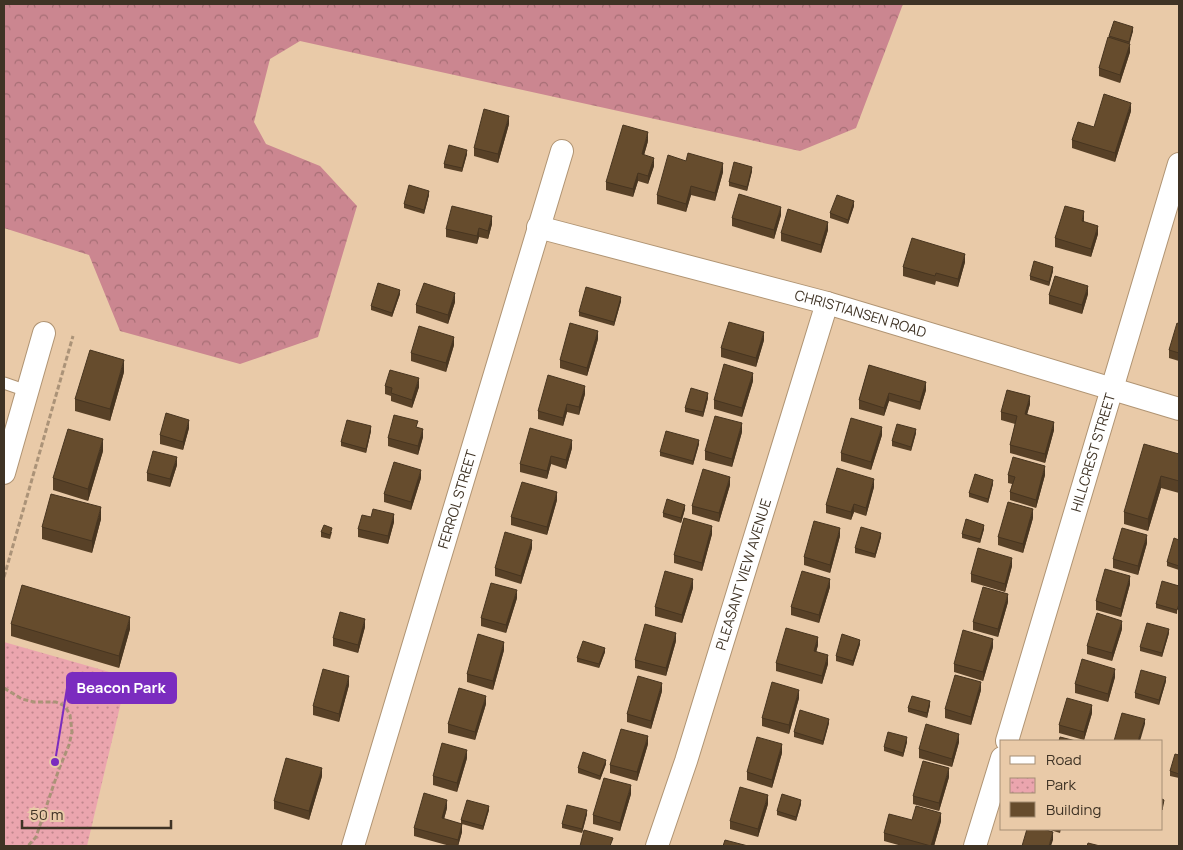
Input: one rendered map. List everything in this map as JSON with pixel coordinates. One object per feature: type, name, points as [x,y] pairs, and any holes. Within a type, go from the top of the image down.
[{"type":"street","name":"FERROL STREET","points":[[353,846],[562,151]]},
{"type":"street","name":"HILLCREST STREET","points":[[1007,740],[1179,164]]},
{"type":"street","name":"CHRISTIANSEN ROAD","points":[[538,227],[827,303],[1179,409]]},
{"type":"street","name":"PLEASANT VIEW AVENUE","points":[[657,846],[689,752],[827,303]]},
{"type":"street","points":[[4,473],[44,333]]},
{"type":"street","points":[[975,846],[1000,765]]},
{"type":"lane","points":[[4,383],[27,391]]},
{"type":"path","points":[[4,577],[73,336]]},
{"type":"path","points":[[4,688],[22,699],[34,702],[56,702],[64,706],[70,715],[72,732],[69,745],[36,836],[28,846]]},
{"type":"green space","points":[[4,4],[903,4],[856,128],[800,151],[300,41],[270,59],[254,122],[266,144],[320,166],[357,206],[318,337],[240,364],[120,331],[89,255],[4,228]]},
{"type":"green space","points":[[4,642],[127,677],[87,846],[4,846]]},
{"type":"building","points":[[1114,21],[1133,27],[1129,42],[1109,36]]},
{"type":"building","points":[[1108,37],[1130,44],[1120,75],[1099,68]]},
{"type":"building","points":[[1104,94],[1131,103],[1115,153],[1072,140],[1078,122],[1094,127]]},
{"type":"building","points":[[484,109],[509,116],[498,154],[474,148]]},
{"type":"building","points":[[623,125],[648,132],[642,154],[654,158],[648,176],[638,173],[633,189],[606,182]]},
{"type":"building","points":[[449,145],[467,150],[462,168],[444,164]]},
{"type":"building","points":[[688,153],[723,163],[715,193],[691,186],[686,204],[657,195],[668,155],[686,161]]},
{"type":"building","points":[[734,162],[752,167],[747,187],[729,182]]},
{"type":"building","points":[[409,185],[429,191],[424,210],[404,204]]},
{"type":"building","points":[[739,194],[781,207],[774,230],[732,218]]},
{"type":"building","points":[[837,195],[854,201],[848,220],[830,213]]},
{"type":"building","points":[[452,206],[492,216],[488,231],[479,228],[477,236],[446,229]]},
{"type":"building","points":[[1065,206],[1084,211],[1082,221],[1098,226],[1091,249],[1055,238]]},
{"type":"building","points":[[788,209],[828,222],[821,245],[781,233]]},
{"type":"building","points":[[912,238],[965,254],[958,279],[936,273],[935,276],[903,267]]},
{"type":"building","points":[[1034,261],[1053,267],[1049,282],[1030,276]]},
{"type":"building","points":[[1055,276],[1088,286],[1082,305],[1049,295]]},
{"type":"building","points":[[378,283],[400,290],[392,313],[371,306]]},
{"type":"building","points":[[424,283],[455,293],[448,315],[416,305]]},
{"type":"building","points":[[586,287],[621,297],[614,322],[579,312]]},
{"type":"building","points":[[729,322],[764,332],[756,358],[721,348]]},
{"type":"building","points":[[570,323],[598,331],[587,368],[560,360]]},
{"type":"building","points":[[1177,323],[1179,324],[1179,353],[1169,350]]},
{"type":"building","points":[[419,326],[454,337],[446,363],[411,353]]},
{"type":"building","points":[[90,350],[124,360],[110,409],[75,399]]},
{"type":"building","points":[[724,364],[753,373],[742,408],[714,400]]},
{"type":"building","points":[[869,365],[926,382],[920,402],[889,393],[884,408],[859,400]]},
{"type":"building","points":[[390,370],[419,378],[412,400],[391,393],[392,388],[385,386]]},
{"type":"building","points":[[548,375],[585,386],[579,407],[567,404],[563,418],[538,411]]},
{"type":"building","points":[[691,388],[708,393],[703,412],[685,408]]},
{"type":"building","points":[[1007,390],[1030,396],[1025,414],[1054,422],[1045,454],[1010,445],[1017,416],[1001,412]]},
{"type":"building","points":[[166,413],[189,420],[183,442],[160,435]]},
{"type":"building","points":[[394,415],[418,421],[416,427],[423,429],[418,446],[388,438]]},
{"type":"building","points":[[715,416],[742,423],[732,459],[705,451]]},
{"type":"building","points":[[851,418],[882,427],[871,462],[841,453]]},
{"type":"building","points":[[347,420],[371,426],[366,449],[341,442]]},
{"type":"building","points":[[897,424],[916,429],[911,447],[892,441]]},
{"type":"building","points":[[530,428],[572,440],[566,460],[551,456],[547,471],[520,464]]},
{"type":"building","points":[[68,429],[103,439],[88,489],[53,478]]},
{"type":"building","points":[[666,431],[699,440],[693,461],[660,452]]},
{"type":"building","points":[[1144,444],[1179,454],[1179,481],[1161,476],[1148,519],[1124,512]]},
{"type":"building","points":[[153,451],[177,457],[170,479],[147,473]]},
{"type":"building","points":[[1013,457],[1045,466],[1036,500],[1010,492],[1015,477],[1008,475]]},
{"type":"building","points":[[394,462],[421,470],[411,502],[384,494]]},
{"type":"building","points":[[837,468],[874,479],[866,508],[854,504],[851,512],[826,505]]},
{"type":"building","points":[[703,469],[730,477],[719,513],[692,506]]},
{"type":"building","points":[[975,474],[993,480],[988,499],[969,493]]},
{"type":"building","points":[[522,482],[557,492],[547,527],[511,517]]},
{"type":"building","points":[[51,494],[101,507],[92,541],[42,527]]},
{"type":"building","points":[[667,499],[685,505],[681,518],[663,513]]},
{"type":"building","points":[[1008,502],[1033,509],[1023,544],[998,537]]},
{"type":"building","points":[[373,509],[394,514],[388,536],[358,529],[362,515],[371,517]]},
{"type":"building","points":[[684,518],[712,526],[702,563],[674,555]]},
{"type":"building","points":[[966,519],[984,525],[980,539],[962,534]]},
{"type":"building","points":[[814,521],[840,528],[830,565],[804,557]]},
{"type":"building","points":[[324,525],[332,528],[330,535],[321,532]]},
{"type":"building","points":[[861,527],[881,533],[875,554],[855,548]]},
{"type":"building","points":[[1122,528],[1147,535],[1138,566],[1113,559]]},
{"type":"building","points":[[505,532],[532,540],[521,576],[495,568]]},
{"type":"building","points":[[1174,538],[1179,540],[1179,566],[1167,562]]},
{"type":"building","points":[[978,548],[1012,558],[1005,584],[971,574]]},
{"type":"building","points":[[1105,569],[1130,576],[1121,609],[1096,601]]},
{"type":"building","points":[[665,571],[693,579],[682,615],[655,607]]},
{"type":"building","points":[[802,571],[830,579],[819,615],[791,607]]},
{"type":"building","points":[[1162,581],[1179,586],[1177,610],[1156,604]]},
{"type":"building","points":[[491,583],[517,590],[506,625],[481,618]]},
{"type":"building","points":[[22,585],[130,617],[119,656],[11,624]]},
{"type":"building","points":[[983,587],[1008,594],[998,629],[973,622]]},
{"type":"building","points":[[340,612],[365,619],[358,645],[333,638]]},
{"type":"building","points":[[1097,613],[1122,621],[1112,653],[1087,646]]},
{"type":"building","points":[[1147,623],[1169,629],[1162,653],[1140,647]]},
{"type":"building","points":[[645,624],[676,633],[666,668],[635,660]]},
{"type":"building","points":[[786,628],[818,637],[814,651],[828,655],[822,676],[776,663]]},
{"type":"building","points":[[963,630],[993,639],[983,672],[954,664]]},
{"type":"building","points":[[478,634],[504,642],[493,681],[467,674]]},
{"type":"building","points":[[842,634],[860,640],[853,661],[836,656]]},
{"type":"building","points":[[583,641],[605,648],[599,664],[577,658]]},
{"type":"building","points":[[1082,659],[1115,669],[1108,694],[1075,684]]},
{"type":"building","points":[[323,669],[349,676],[339,714],[313,706]]},
{"type":"building","points":[[1141,670],[1166,677],[1159,700],[1135,693]]},
{"type":"building","points":[[955,675],[981,682],[971,717],[945,709]]},
{"type":"building","points":[[638,676],[662,683],[651,721],[627,714]]},
{"type":"building","points":[[772,682],[799,690],[789,725],[762,718]]},
{"type":"building","points":[[459,688],[486,696],[475,732],[448,724]]},
{"type":"building","points":[[912,696],[930,701],[927,713],[908,708]]},
{"type":"building","points":[[1067,698],[1092,705],[1084,732],[1059,725]]},
{"type":"building","points":[[800,710],[829,719],[823,741],[794,732]]},
{"type":"building","points":[[1122,713],[1145,719],[1138,740],[1114,740]]},
{"type":"building","points":[[926,724],[959,734],[952,759],[919,749]]},
{"type":"building","points":[[621,729],[648,736],[637,772],[610,765]]},
{"type":"building","points":[[888,732],[907,737],[903,753],[884,747]]},
{"type":"building","points":[[757,737],[782,744],[772,780],[747,772]]},
{"type":"building","points":[[1060,737],[1072,740],[1059,740]]},
{"type":"building","points":[[442,743],[467,750],[457,783],[433,776]]},
{"type":"building","points":[[583,752],[606,760],[600,776],[578,768]]},
{"type":"building","points":[[1175,754],[1179,755],[1179,774],[1170,771]]},
{"type":"building","points":[[286,758],[322,768],[309,811],[274,801]]},
{"type":"building","points":[[923,761],[949,768],[939,803],[913,796]]},
{"type":"building","points":[[604,778],[631,785],[620,823],[593,815]]},
{"type":"building","points":[[740,787],[768,795],[758,829],[730,821]]},
{"type":"building","points":[[424,793],[447,800],[442,818],[462,824],[458,840],[414,828]]},
{"type":"building","points":[[782,794],[801,800],[796,817],[777,811]]},
{"type":"building","points":[[467,800],[489,806],[483,826],[461,820]]},
{"type":"building","points":[[567,805],[587,810],[582,829],[562,824]]},
{"type":"building","points":[[916,806],[941,813],[931,846],[884,833],[889,814],[912,820]]},
{"type":"building","points":[[584,830],[613,838],[610,846],[580,846]]},
{"type":"building","points":[[1027,830],[1053,832],[1049,846],[1022,846]]},
{"type":"building","points":[[725,840],[748,846],[723,846]]},
{"type":"building","points":[[1088,843],[1100,846],[1087,846]]},
{"type":"place","name":"Beacon Park","points":[[55,762]]}]
